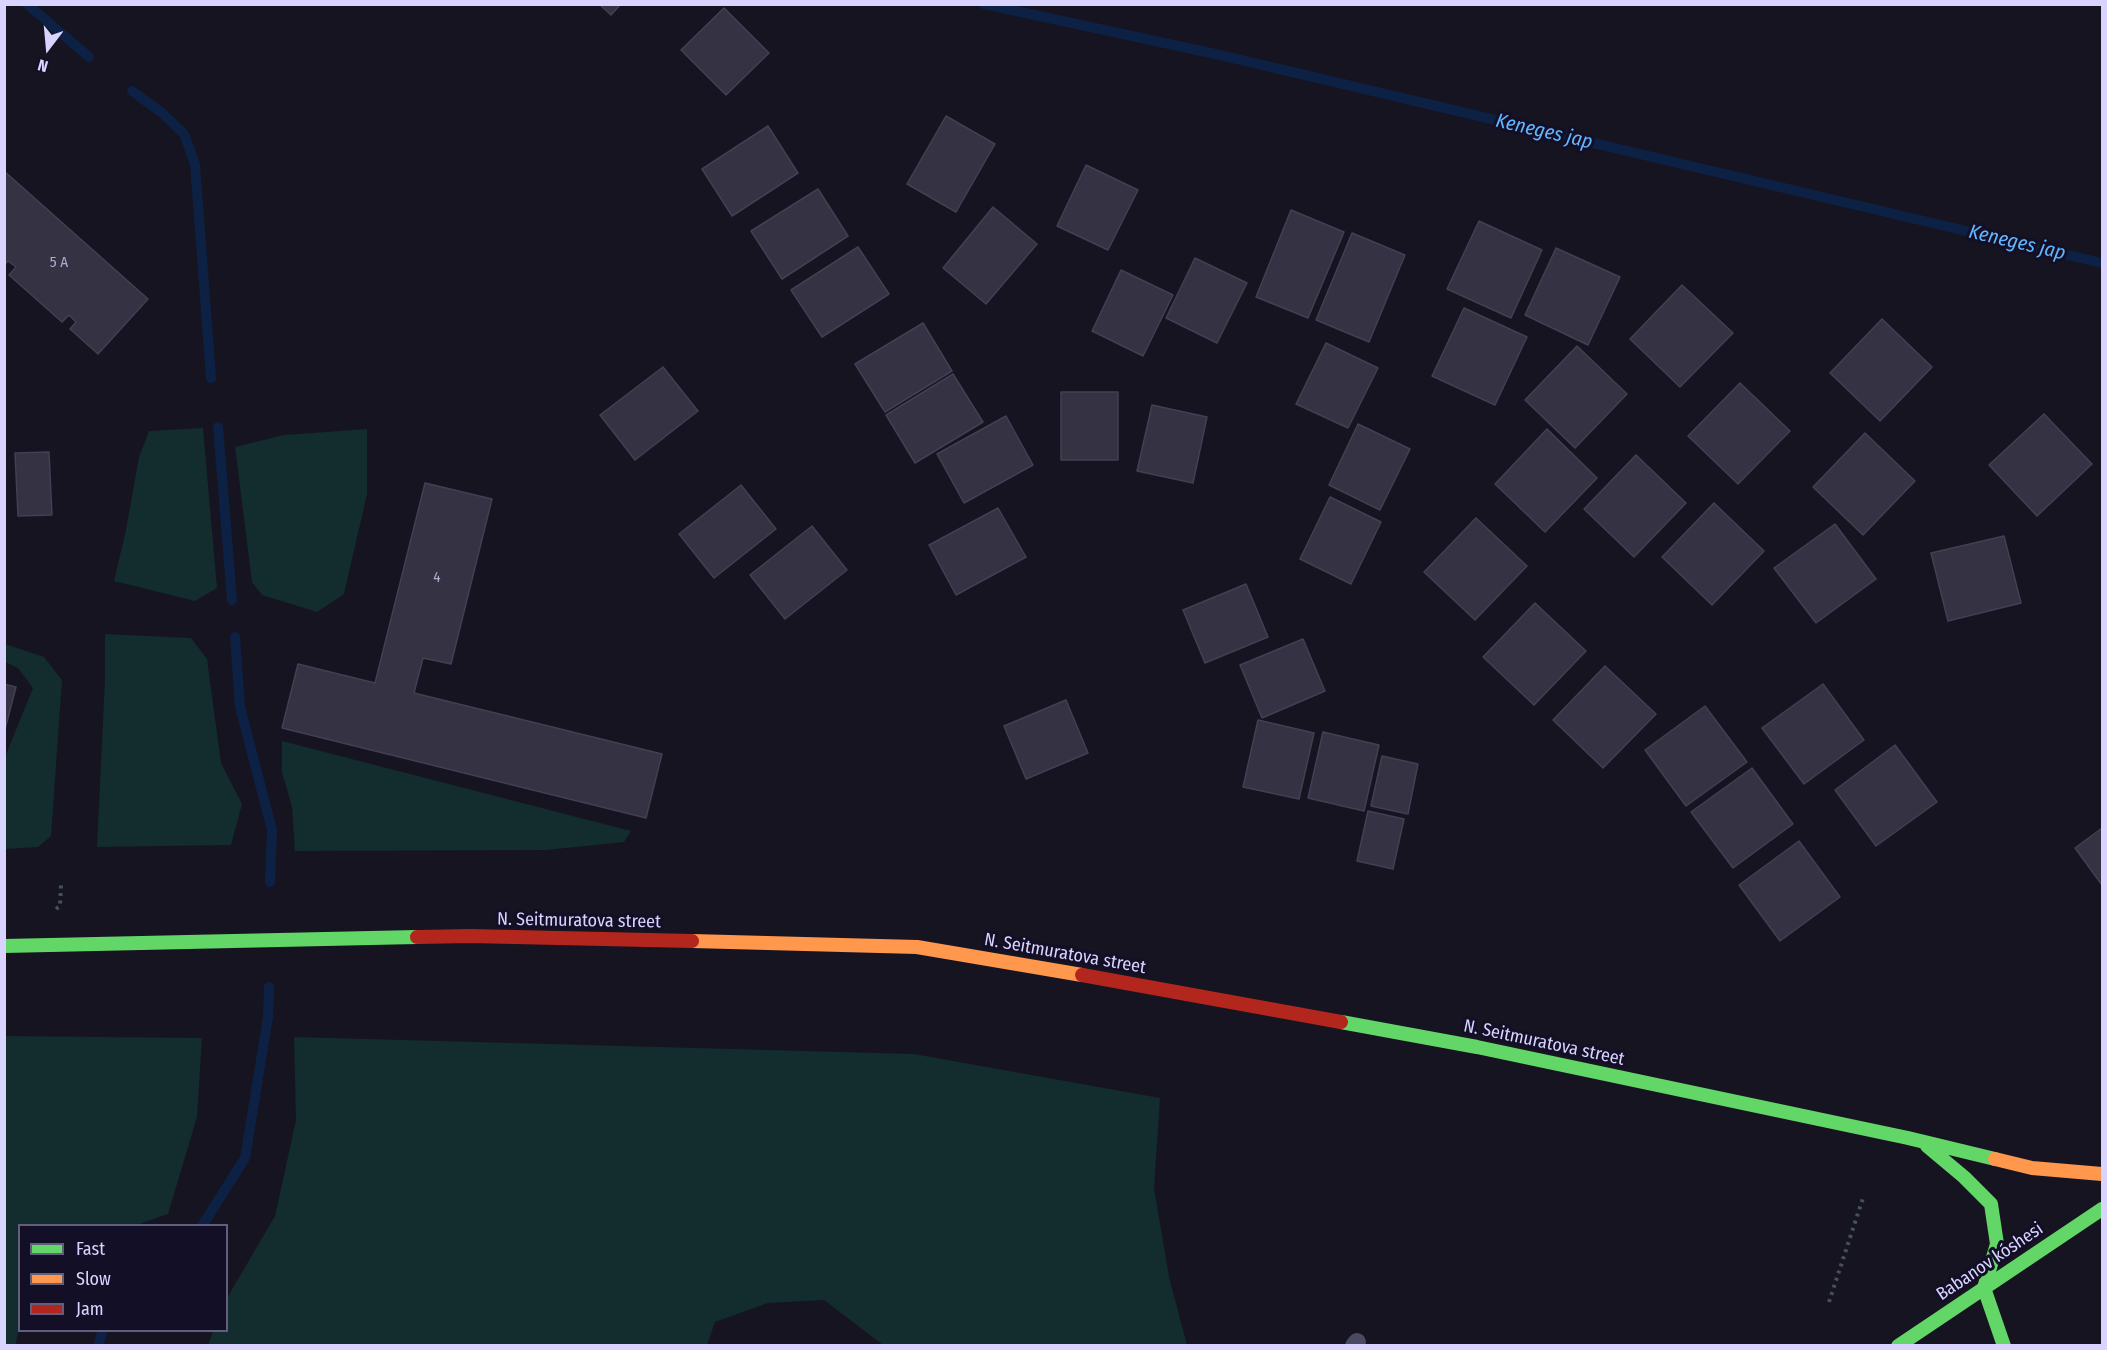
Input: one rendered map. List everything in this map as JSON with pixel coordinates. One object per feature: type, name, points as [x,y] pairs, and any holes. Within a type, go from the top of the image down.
[{"type":"street","name":"N. Seitmuratova street","points":[[4,946],[470,936],[917,947],[1147,986],[1477,1047],[1921,1141],[2032,1168],[2103,1174]]},
{"type":"street","points":[[1921,1141],[1964,1177],[1991,1204],[1997,1244],[1984,1288],[2004,1346]]},
{"type":"street","name":"Babanov kóshesi","points":[[1898,1346],[2103,1209]]},
{"type":"path","points":[[1829,1302],[1863,1198]]},
{"type":"green space","points":[[203,428],[217,588],[195,601],[114,581],[139,457],[149,431]]},
{"type":"green space","points":[[367,429],[367,494],[344,594],[317,612],[262,595],[252,582],[235,447],[284,435]]},
{"type":"green space","points":[[105,634],[191,638],[207,659],[221,763],[242,804],[231,845],[97,847]]},
{"type":"green space","points":[[5,644],[44,657],[62,680],[51,836],[38,847],[5,849],[5,757],[33,688],[18,668],[5,662]]},
{"type":"green space","points":[[282,741],[631,831],[624,842],[546,850],[295,851],[292,807],[282,772]]},
{"type":"green space","points":[[5,1036],[202,1038],[197,1117],[168,1214],[140,1224],[18,1224],[18,1332],[15,1346],[4,1345]]},
{"type":"green space","points":[[294,1037],[914,1054],[1160,1098],[1154,1188],[1169,1277],[1187,1345],[883,1345],[824,1300],[768,1303],[715,1322],[707,1345],[208,1345],[213,1332],[228,1332],[228,1296],[275,1216],[296,1120]]},
{"type":"building","points":[[599,4],[621,4],[611,15]]},
{"type":"building","points":[[724,8],[769,53],[726,95],[681,50]]},
{"type":"building","points":[[946,116],[995,144],[956,212],[907,184]]},
{"type":"building","points":[[768,126],[798,173],[732,216],[702,169]]},
{"type":"building","points":[[1086,165],[1138,190],[1108,250],[1057,226]]},
{"type":"building","points":[[4,171],[148,299],[98,354],[70,329],[76,322],[69,315],[62,322],[9,275],[16,267],[8,261],[4,265]]},
{"type":"building","points":[[818,189],[848,236],[782,279],[751,231]]},
{"type":"building","points":[[993,207],[1037,244],[986,304],[943,268]]},
{"type":"building","points":[[1291,210],[1344,232],[1308,318],[1256,297]]},
{"type":"building","points":[[1479,221],[1542,250],[1511,318],[1447,289]]},
{"type":"building","points":[[1352,233],[1405,255],[1369,342],[1316,320]]},
{"type":"building","points":[[858,247],[889,294],[822,337],[791,290]]},
{"type":"building","points":[[1556,248],[1620,277],[1588,345],[1525,315]]},
{"type":"building","points":[[1195,258],[1247,283],[1217,343],[1166,318]]},
{"type":"building","points":[[1121,270],[1173,295],[1143,356],[1092,331]]},
{"type":"building","points":[[1682,285],[1733,333],[1680,387],[1630,339]]},
{"type":"building","points":[[1464,308],[1527,337],[1495,405],[1432,376]]},
{"type":"building","points":[[1882,319],[1932,367],[1880,421],[1830,373]]},
{"type":"building","points":[[923,323],[952,371],[885,412],[855,364]]},
{"type":"building","points":[[1326,343],[1378,368],[1348,428],[1296,404]]},
{"type":"building","points":[[1577,346],[1627,394],[1575,448],[1525,400]]},
{"type":"building","points":[[663,367],[698,411],[635,460],[600,415]]},
{"type":"building","points":[[953,374],[983,422],[915,463],[886,415]]},
{"type":"building","points":[[1740,383],[1790,431],[1738,484],[1688,436]]},
{"type":"building","points":[[1061,392],[1118,392],[1118,460],[1061,460]]},
{"type":"building","points":[[1152,405],[1207,417],[1193,483],[1137,471]]},
{"type":"building","points":[[2044,414],[2092,464],[2037,516],[1989,465]]},
{"type":"building","points":[[1006,416],[1033,465],[964,503],[937,454]]},
{"type":"building","points":[[1358,424],[1410,449],[1380,510],[1329,485]]},
{"type":"building","points":[[1547,429],[1597,478],[1545,532],[1495,484]]},
{"type":"building","points":[[1865,433],[1915,481],[1863,535],[1813,487]]},
{"type":"building","points":[[49,452],[52,515],[18,516],[15,453]]},
{"type":"building","points":[[1636,455],[1686,503],[1634,557],[1584,509]]},
{"type":"building","points":[[425,483],[492,499],[451,664],[423,658],[414,693],[662,754],[646,818],[282,728],[298,664],[375,683]]},
{"type":"building","points":[[741,485],[776,529],[714,578],[679,534]]},
{"type":"building","points":[[1330,497],[1381,522],[1351,584],[1300,559]]},
{"type":"building","points":[[1714,503],[1764,551],[1712,605],[1662,557]]},
{"type":"building","points":[[998,508],[1026,557],[956,595],[929,545]]},
{"type":"building","points":[[1476,518],[1527,566],[1475,620],[1424,572]]},
{"type":"building","points":[[1835,524],[1876,579],[1816,623],[1774,568]]},
{"type":"building","points":[[812,526],[847,570],[785,619],[750,575]]},
{"type":"building","points":[[2004,536],[2021,603],[1948,621],[1931,553]]},
{"type":"building","points":[[1246,584],[1268,637],[1205,663],[1183,610]]},
{"type":"building","points":[[1535,603],[1586,651],[1534,705],[1483,657]]},
{"type":"building","points":[[1303,639],[1325,691],[1262,718],[1240,665]]},
{"type":"building","points":[[1605,666],[1656,714],[1603,768],[1553,720]]},
{"type":"building","points":[[4,684],[16,687],[4,733]]},
{"type":"building","points":[[1823,684],[1864,740],[1804,784],[1762,728]]},
{"type":"building","points":[[1066,700],[1088,753],[1026,779],[1004,726]]},
{"type":"building","points":[[1705,706],[1747,762],[1686,806],[1645,750]]},
{"type":"building","points":[[1258,720],[1314,733],[1299,799],[1243,787]]},
{"type":"building","points":[[1323,732],[1379,745],[1364,811],[1308,798]]},
{"type":"building","points":[[1895,745],[1937,802],[1876,846],[1835,790]]},
{"type":"building","points":[[1382,756],[1418,764],[1408,814],[1371,806]]},
{"type":"building","points":[[1752,768],[1793,824],[1733,868],[1691,812]]},
{"type":"building","points":[[1368,811],[1404,819],[1393,869],[1357,861]]},
{"type":"building","points":[[2102,828],[2102,885],[2075,848]]},
{"type":"building","points":[[1799,841],[1840,897],[1780,941],[1739,885]]},
{"type":"waterway","points":[[27,4],[89,57]]},
{"type":"waterway","name":"Keneges jap","points":[[984,4],[1220,55],[2102,263]]},
{"type":"waterway","points":[[132,91],[162,113],[184,134],[195,164],[211,378]]},
{"type":"waterway","points":[[218,427],[232,600]]},
{"type":"waterway","points":[[235,637],[240,707],[272,830],[270,882]]},
{"type":"waterway","points":[[203,1224],[245,1158],[268,1017],[269,987]]},
{"type":"waterway","points":[[98,1346],[102,1332]]},
{"type":"traffic: fast","points":[[4,946],[417,937]]},
{"type":"traffic: fast","points":[[1341,1022],[1477,1047],[1908,1138],[1995,1159]]},
{"type":"traffic: fast","points":[[1927,1146],[1964,1177],[1991,1204],[1997,1244],[1984,1288],[2004,1346]]},
{"type":"traffic: fast","points":[[1898,1346],[2102,1209]]},
{"type":"traffic: slow","points":[[692,941],[917,947],[1082,975]]},
{"type":"traffic: slow","points":[[1995,1159],[2032,1168],[2102,1174]]},
{"type":"traffic: jam","points":[[417,937],[692,941]]},
{"type":"traffic: jam","points":[[1082,975],[1341,1022]]}]
